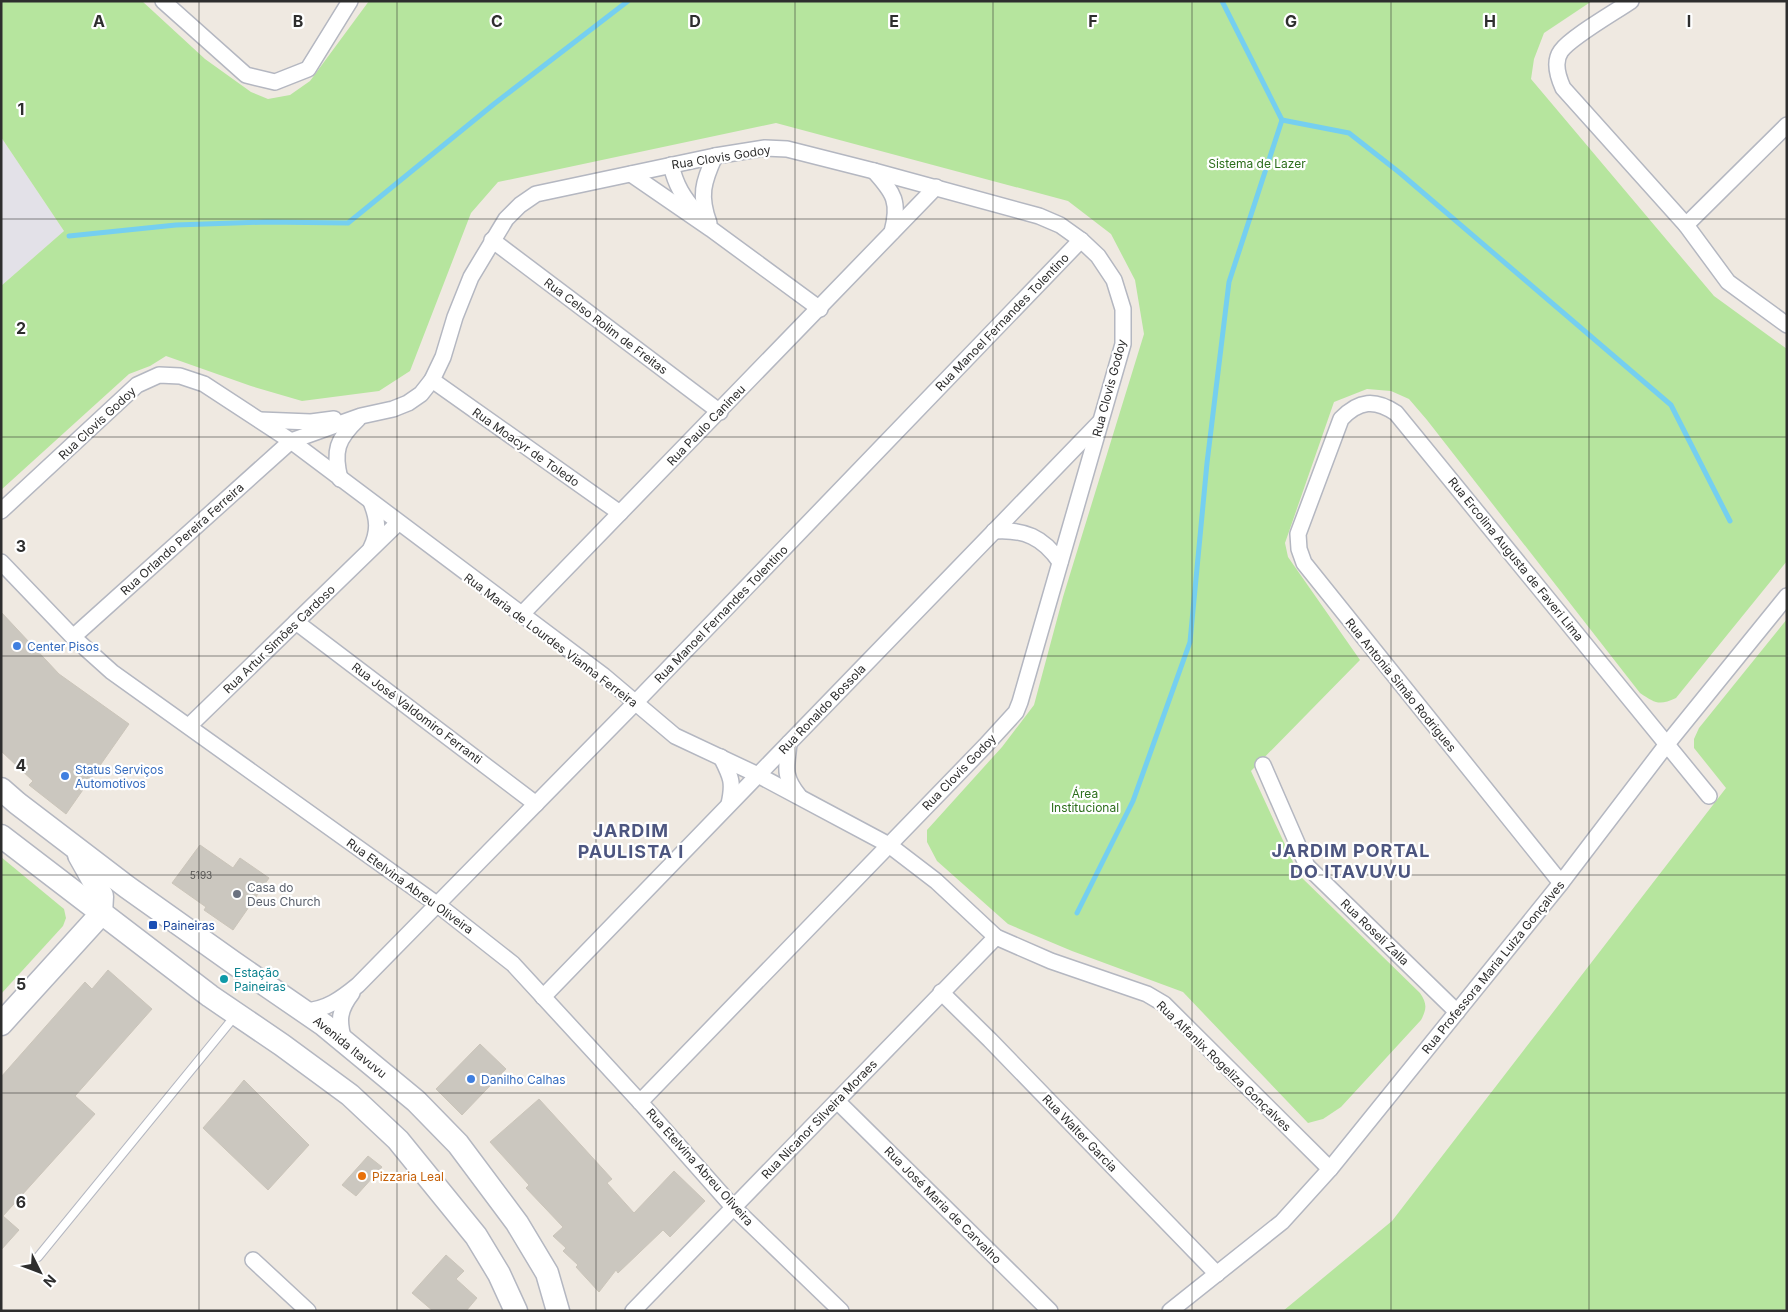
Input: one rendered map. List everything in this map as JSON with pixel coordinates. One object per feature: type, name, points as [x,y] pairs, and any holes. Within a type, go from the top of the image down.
[{"type":"main road","name":"Avenida Itavuvu","points":[[1,789],[74,847],[344,1041],[416,1101],[458,1144],[517,1223],[547,1273],[558,1310]]},
{"type":"main road","points":[[1,836],[236,1015],[282,1045],[350,1095],[398,1140],[476,1236],[499,1274],[516,1311]]},
{"type":"main road","name":"Avenida Itavuvu","points":[[74,847],[102,896],[101,914]]},
{"type":"main road","points":[[1,1024],[101,914]]},
{"type":"street","points":[[163,1],[246,75],[275,82],[308,69],[350,1]]},
{"type":"street","points":[[1631,1],[1573,39],[1560,51],[1557,64],[1558,77],[1563,88],[1686,225],[1728,282],[1787,325]]},
{"type":"street","points":[[1686,225],[1787,125]]},
{"type":"street","name":"Rua Clovis Godoy","points":[[1,511],[137,385],[159,375],[180,376],[204,384],[286,437],[393,409],[408,403],[422,394],[432,380],[443,357],[455,317],[471,278],[492,240],[506,219],[520,205],[536,194],[715,156],[775,148],[874,171],[1039,216],[1060,225],[1081,240],[1098,256],[1114,280],[1123,308],[1123,344],[1016,712],[640,1102]]},
{"type":"street","points":[[711,229],[704,208],[703,190],[707,173],[715,156]]},
{"type":"street","points":[[671,165],[675,182],[681,194],[711,229]]},
{"type":"street","points":[[874,171],[885,183],[895,200],[896,216],[892,233]]},
{"type":"street","points":[[631,174],[711,229],[820,309]]},
{"type":"street","name":"Rua Paulo Canineu","points":[[521,615],[820,309],[936,187]]},
{"type":"street","name":"Rua Celso Rolim de Freitas","points":[[492,240],[720,412]]},
{"type":"street","name":"Rua Manoel Fernandes Tolentino","points":[[304,1011],[319,1010],[329,1006],[358,985],[635,703],[1081,240]]},
{"type":"street","name":"Rua Moacyr de Toledo","points":[[432,380],[620,513]]},
{"type":"street","name":"Rua Ercolina Augusta de Faveri Lima","points":[[1322,470],[1341,419],[1350,409],[1373,403],[1384,405],[1396,413],[1710,796]]},
{"type":"street","points":[[340,479],[337,460],[338,444],[342,435],[361,416]]},
{"type":"street","name":"Rua Clovis Godoy","points":[[286,437],[293,427],[311,422],[361,416]]},
{"type":"street","name":"Rua Clovis Godoy","points":[[259,420],[311,422]]},
{"type":"street","name":"Rua Ronaldo Bossola","points":[[543,997],[1100,422]]},
{"type":"street","name":"Rua Maria de Lourdes Vianna Ferreira","points":[[286,437],[604,676],[675,736],[758,775],[888,844],[936,881],[996,936],[1051,961]]},
{"type":"street","name":"Rua Orlando Pereira Ferreira","points":[[73,637],[286,437]]},
{"type":"street","name":"Rua Antonia Simão Rodrigues","points":[[1322,470],[1298,534],[1299,549],[1304,563],[1561,883]]},
{"type":"street","name":"Rua Artur Simões Cardoso","points":[[369,552],[378,528],[371,502]]},
{"type":"street","name":"Rua Artur Simões Cardoso","points":[[189,726],[398,523]]},
{"type":"street","points":[[994,531],[1011,530],[1031,536],[1048,546],[1060,562]]},
{"type":"street","name":"Rua Etelvina Abreu Oliveira","points":[[1,562],[73,637],[112,672],[438,905],[513,964],[734,1207],[840,1311]]},
{"type":"street","name":"Rua Professora Maria Luiza Gonçalves","points":[[1170,1311],[1282,1222],[1330,1169],[1561,883],[1667,744],[1787,596]]},
{"type":"street","name":"Rua José Valdomiro Ferranti","points":[[296,622],[536,804]]},
{"type":"street","points":[[789,743],[786,770],[790,786],[802,799]]},
{"type":"street","points":[[721,757],[729,773],[733,788],[729,804]]},
{"type":"street","name":"Rua Roseli Zalla","points":[[1263,765],[1307,866],[1457,1012]]},
{"type":"street","name":"Rua Nicanor Silveira Moraes","points":[[635,1308],[996,936]]},
{"type":"street","name":"Rua Alfanlix Rogeliza Gonçalves","points":[[1051,961],[1147,994],[1164,1004],[1330,1169]]},
{"type":"street","name":"Rua Manoel Fernandes Tolentino","points":[[344,1041],[340,1027],[340,1015],[346,1002],[358,985]]},
{"type":"street","name":"Rua Walter Garcia","points":[[941,992],[997,1047],[1217,1274]]},
{"type":"street","name":"Rua José Maria de Carvalho","points":[[836,1101],[1050,1311]]},
{"type":"street","points":[[253,1260],[308,1311]]},
{"type":"lane","points":[[38,1257],[236,1015]]},
{"type":"shaded area","points":[[1,137],[64,231],[1,286]]},
{"type":"green space","name":"Sistema de Lazer","points":[[1,1],[142,1],[205,59],[251,92],[268,99],[290,95],[310,81],[369,1],[1592,1],[1544,33],[1534,59],[1531,79],[1714,296],[1787,349],[1787,561],[1676,698],[1661,703],[1654,701],[1640,693],[1409,399],[1391,391],[1367,389],[1334,402],[1285,543],[1288,557],[1360,660],[1251,771],[1299,875],[1420,993],[1425,1006],[1421,1020],[1341,1107],[1323,1119],[1308,1123],[1183,992],[1072,951],[1008,924],[937,861],[927,842],[927,830],[1002,747],[1034,705],[1063,597],[1144,334],[1135,280],[1111,234],[1068,201],[776,123],[498,182],[471,213],[410,371],[379,391],[302,401],[251,386],[166,356],[150,366],[129,374],[1,490],[1,286],[64,231],[1,137]]},
{"type":"green space","points":[[1787,619],[1787,1311],[1283,1311],[1392,1221],[1726,788],[1694,748],[1694,739],[1699,728]]},
{"type":"green space","points":[[1,857],[64,909],[66,918],[63,926],[1,994]]},
{"type":"building","points":[[1,612],[59,674],[129,724],[66,814],[29,785],[33,781],[1,751]]},
{"type":"building","points":[[200,845],[233,868],[240,858],[269,878],[233,930],[204,910],[206,907],[172,883]]},
{"type":"building","points":[[108,970],[152,1009],[75,1096],[95,1114],[3,1216],[19,1230],[1,1250],[1,1077],[85,982],[92,989]]},
{"type":"building","name":"Danilho Calhas","points":[[480,1044],[506,1069],[462,1115],[436,1089]]},
{"type":"building","points":[[244,1080],[309,1145],[268,1190],[203,1128]]},
{"type":"building","points":[[539,1099],[612,1179],[607,1183],[634,1213],[674,1171],[705,1201],[670,1237],[663,1230],[618,1273],[616,1270],[599,1292],[576,1267],[578,1265],[563,1251],[566,1248],[553,1236],[563,1227],[526,1188],[529,1185],[490,1142]]},
{"type":"building","name":"Pizzaria Leal","points":[[368,1156],[382,1167],[356,1196],[342,1185]]},
{"type":"building","points":[[446,1255],[464,1271],[456,1279],[477,1298],[466,1311],[433,1311],[412,1293]]},
{"type":"waterway","points":[[69,236],[176,225],[266,222],[348,223],[494,104],[628,1]]},
{"type":"waterway","points":[[1222,1],[1282,120],[1349,133],[1400,173],[1671,405],[1730,521]]},
{"type":"waterway","points":[[1077,913],[1133,801],[1190,642],[1207,463],[1229,282],[1282,120]]},
{"type":"place","name":"Center Pisos","points":[[17,646]]},
{"type":"place","name":"Status Serviços Automotivos","points":[[65,776]]},
{"type":"place","name":"Casa do Deus Church","points":[[237,894]]},
{"type":"place","name":"Paineiras","points":[[153,925]]},
{"type":"place","name":"Estação Paineiras","points":[[224,979]]},
{"type":"place","name":"Danilho Calhas","points":[[471,1079]]},
{"type":"place","name":"Pizzaria Leal","points":[[362,1176]]},
{"type":"district","name":"JARDIM PAULISTA I","points":[[631,840]]},
{"type":"district","name":"JARDIM PORTAL DO ITAVUVU","points":[[1351,860]]},
{"type":"park label","name":"Área Institucional","points":[[1085,800]]}]
